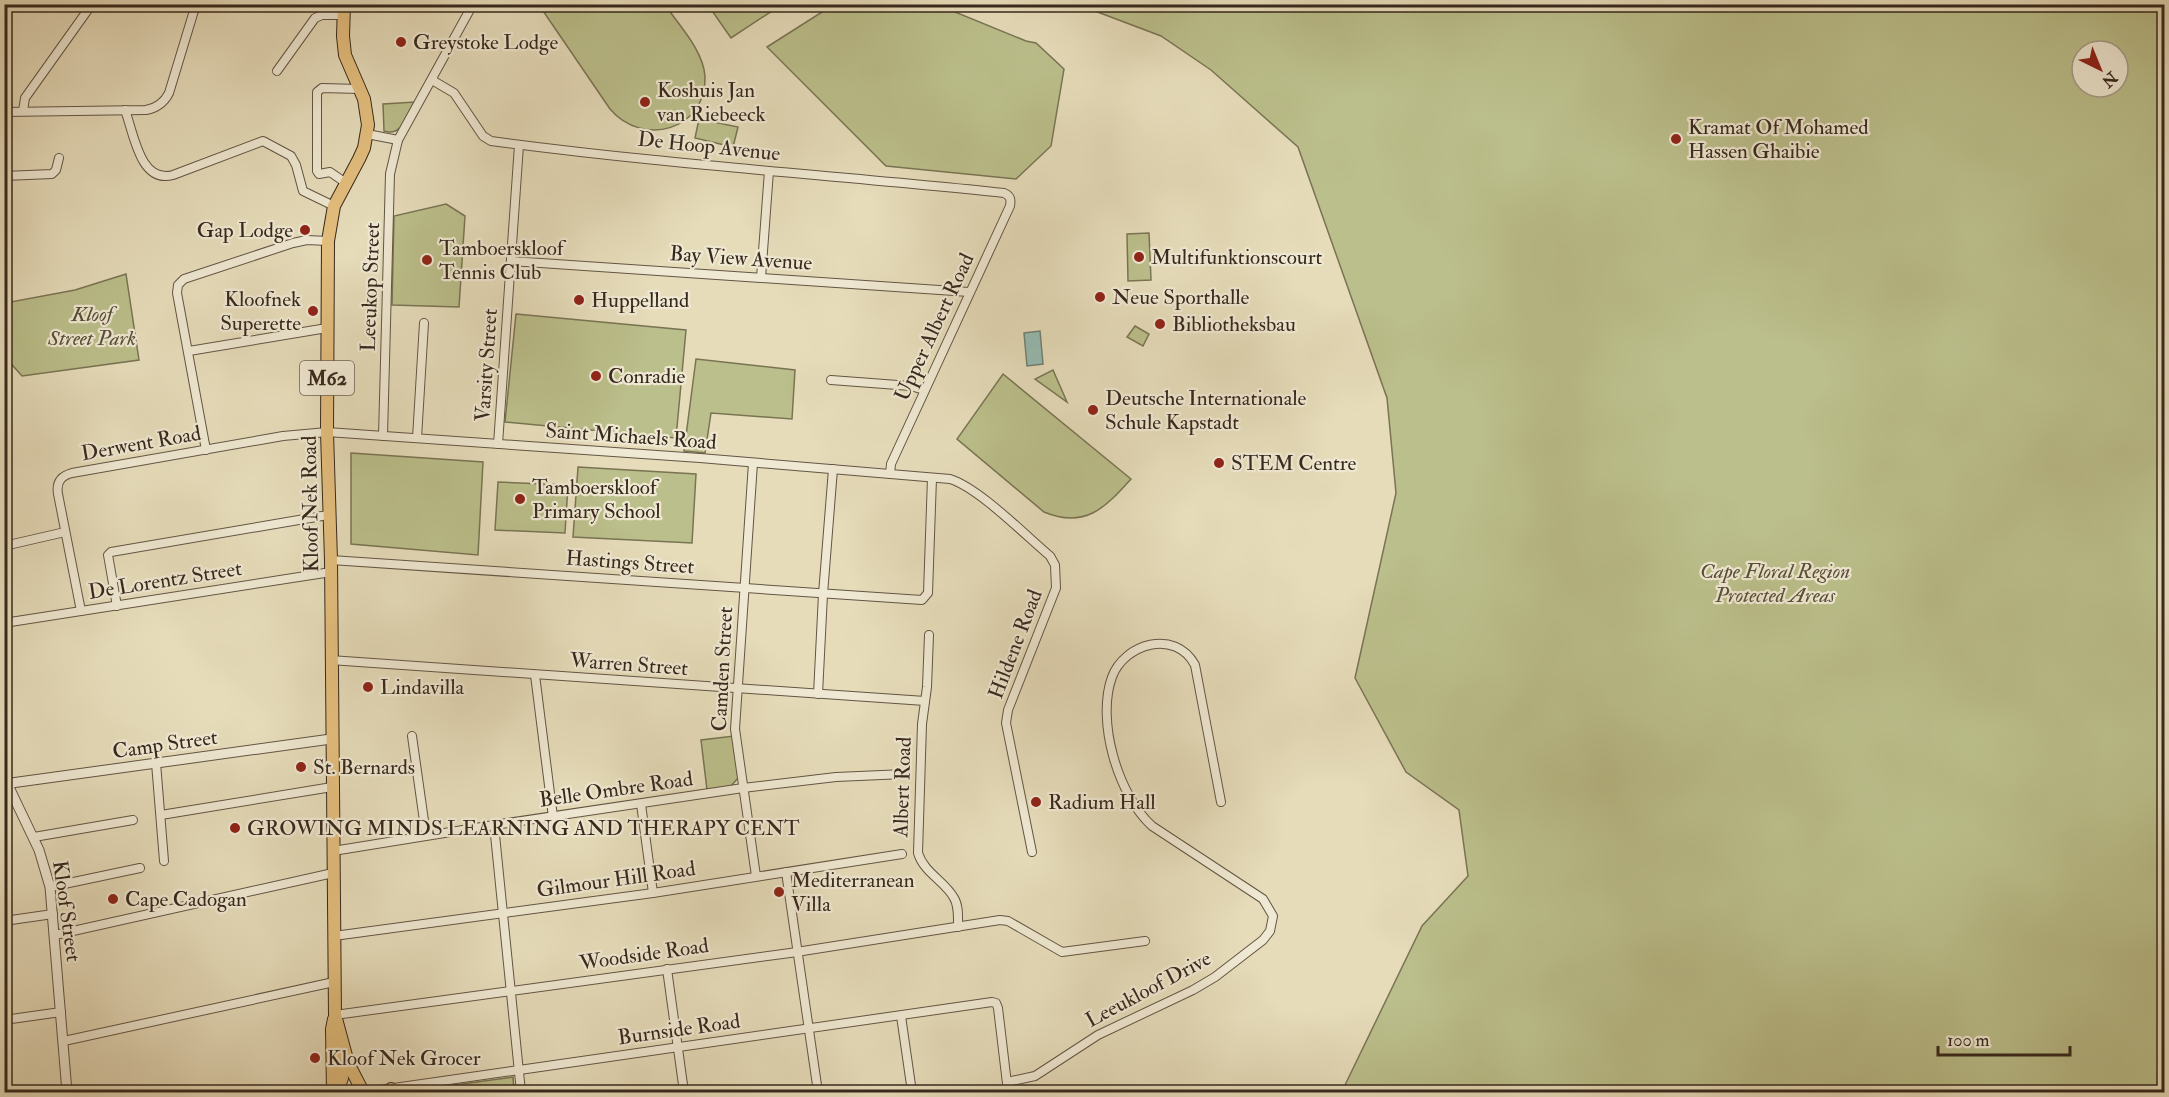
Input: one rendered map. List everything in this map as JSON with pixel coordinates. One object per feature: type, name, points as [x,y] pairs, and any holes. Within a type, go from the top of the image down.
[{"type":"main road","name":"Kloof Nek Road","points":[[335,1015],[330,660],[331,566],[327,432],[327,241],[334,206],[359,159],[367,134],[366,106],[345,55],[344,10]]},
{"type":"main road","name":"M62","points":[[335,1015],[351,1071],[364,1092]]},
{"type":"main road","name":"M62","points":[[335,1015],[332,1029],[335,1092]]},
{"type":"main road","points":[[335,1092],[342,1078],[343,1046]]},
{"type":"street","points":[[23,111],[25,98],[92,4]]},
{"type":"street","points":[[4,112],[152,109],[166,98],[196,4]]},
{"type":"street","name":"Leeukop Street","points":[[383,436],[390,174],[398,140],[473,4]]},
{"type":"street","points":[[277,71],[315,18],[344,10]]},
{"type":"street","name":"De Hoop Avenue","points":[[432,80],[454,93],[486,138],[519,145],[950,188],[1009,196]]},
{"type":"street","points":[[346,183],[330,172],[319,174],[317,171],[317,92],[322,88],[360,89]]},
{"type":"street","points":[[125,110],[145,166],[155,174],[163,177],[173,175],[263,141],[291,156],[296,165],[303,191],[334,206]]},
{"type":"street","points":[[367,134],[398,140]]},
{"type":"street","name":"Varsity Street","points":[[498,444],[519,145]]},
{"type":"street","points":[[4,176],[52,174],[56,170],[59,158]]},
{"type":"street","points":[[761,278],[769,171]]},
{"type":"street","name":"Upper Albert Road","points":[[890,474],[891,464],[924,390],[1010,206],[1009,196]]},
{"type":"street","points":[[206,450],[177,293],[178,285],[184,279],[293,243],[307,240],[327,241]]},
{"type":"street","name":"Bay View Avenue","points":[[511,261],[969,292]]},
{"type":"street","points":[[417,438],[424,323]]},
{"type":"street","points":[[189,351],[327,328]]},
{"type":"street","points":[[831,380],[911,386],[924,390]]},
{"type":"street","name":"Saint Michaels Road","points":[[327,432],[932,478]]},
{"type":"street","name":"Derwent Road","points":[[81,611],[57,488],[58,482],[64,476],[283,436],[327,432]]},
{"type":"street","name":"Camden Street","points":[[753,463],[735,729],[756,876]]},
{"type":"street","points":[[818,694],[833,469]]},
{"type":"street","name":"Hastings Street","points":[[331,566],[745,588],[920,600],[926,598],[928,593],[932,478]]},
{"type":"street","name":"Hildene Road","points":[[932,478],[950,479],[964,485],[1050,556],[1055,566],[1056,588],[1008,710],[1006,723],[1032,852]]},
{"type":"street","points":[[117,606],[108,555],[111,552],[328,515]]},
{"type":"street","points":[[4,546],[65,532]]},
{"type":"street","name":"De Lorentz Street","points":[[4,623],[117,606],[331,566]]},
{"type":"street","name":"Albert Road","points":[[928,635],[922,724],[918,853],[925,868],[954,896],[958,927]]},
{"type":"street","name":"Leeukloof Drive","points":[[1007,1082],[1035,1076],[1098,1035],[1205,983],[1263,940],[1272,926],[1273,916],[1263,899],[1152,826],[1142,816],[1124,788],[1114,759],[1107,727],[1109,689],[1120,662],[1138,650],[1154,644],[1168,643],[1183,650],[1195,665],[1221,802]]},
{"type":"street","name":"Warren Street","points":[[330,660],[925,701]]},
{"type":"street","points":[[535,675],[553,817]]},
{"type":"street","points":[[412,736],[426,835]]},
{"type":"street","name":"Camp Street","points":[[5,782],[156,764],[331,739]]},
{"type":"street","points":[[156,764],[164,861]]},
{"type":"street","name":"Belle Ombre Road","points":[[333,851],[743,788],[836,777],[905,774]]},
{"type":"street","name":"Kloof Street","points":[[5,782],[34,837],[44,862],[50,887],[56,935],[67,1092]]},
{"type":"street","points":[[161,815],[332,787]]},
{"type":"street","points":[[641,804],[653,893]]},
{"type":"street","points":[[34,837],[133,820]]},
{"type":"street","points":[[494,825],[521,1092]]},
{"type":"street","name":"Gilmour Hill Road","points":[[334,936],[653,893],[902,854]]},
{"type":"street","points":[[50,887],[140,868]]},
{"type":"street","points":[[786,872],[818,1092]]},
{"type":"street","points":[[56,935],[333,873]]},
{"type":"street","points":[[4,921],[53,914]]},
{"type":"street","name":"Woodside Road","points":[[335,1015],[1005,920],[1062,952],[1145,941]]},
{"type":"street","points":[[667,969],[684,1092]]},
{"type":"street","points":[[64,1041],[334,982]]},
{"type":"street","name":"Burnside Road","points":[[364,1092],[389,1091],[518,1070],[992,1002],[996,1003],[1007,1082]]},
{"type":"street","points":[[4,1020],[61,1012]]},
{"type":"street","points":[[901,1016],[912,1092]]},
{"type":"street","points":[[1007,1082],[1008,1092]]},
{"type":"green space","points":[[539,5],[665,5],[690,38],[703,66],[705,76],[703,95],[696,109],[685,120],[671,127],[655,130],[639,128],[624,121],[610,109]]},
{"type":"green space","points":[[708,5],[781,5],[731,38]]},
{"type":"green space","points":[[833,5],[938,5],[1036,43],[1064,69],[1051,146],[1016,179],[886,166],[767,47]]},
{"type":"green space","name":"Cape Floral Region Protected Areas","points":[[1079,5],[2163,5],[2164,1092],[1346,1092],[1345,1085],[1422,926],[1468,876],[1459,810],[1406,772],[1355,678],[1396,493],[1387,398],[1298,147],[1211,70],[1161,36]]},
{"type":"green space","points":[[415,102],[400,128],[390,132],[384,131],[383,104]]},
{"type":"green space","points":[[699,119],[738,127],[733,147],[695,138]]},
{"type":"green space","name":"Tamboerskloof Tennis Club","points":[[446,204],[465,216],[459,307],[392,305],[394,216]]},
{"type":"green space","name":"Multifunktionscourt","points":[[1149,233],[1151,280],[1128,281],[1127,234]]},
{"type":"green space","name":"Kloof Street Park","points":[[126,274],[139,360],[22,376],[5,357],[5,303],[75,290]]},
{"type":"green space","name":"Conradie","points":[[516,314],[686,330],[676,438],[505,422]]},
{"type":"green space","points":[[1135,326],[1149,334],[1143,346],[1127,337]]},
{"type":"green space","points":[[696,359],[795,370],[792,419],[711,413],[705,453],[684,451]]},
{"type":"green space","points":[[1053,370],[1067,402],[1035,379]]},
{"type":"green space","points":[[1003,374],[1131,479],[1103,507],[1083,517],[1058,517],[1044,512],[957,439]]},
{"type":"green space","points":[[351,453],[483,462],[478,555],[351,544]]},
{"type":"green space","points":[[578,467],[696,474],[692,543],[573,537]]},
{"type":"green space","points":[[498,482],[568,485],[565,533],[495,530]]},
{"type":"green space","points":[[734,736],[738,778],[730,787],[707,790],[701,740]]},
{"type":"green space","points":[[513,1077],[514,1092],[407,1092],[410,1091]]},
{"type":"water","points":[[1040,331],[1043,364],[1027,366],[1024,333]]},
{"type":"place","name":"Greystoke Lodge","points":[[401,42]]},
{"type":"place","name":"Koshuis Jan van Riebeeck","points":[[645,102]]},
{"type":"place","name":"Kramat Of Mohamed Hassen Ghaibie","points":[[1676,139]]},
{"type":"place","name":"Gap Lodge","points":[[305,230]]},
{"type":"place","name":"Multifunktionscourt","points":[[1139,257]]},
{"type":"place","name":"Tamboerskloof Tennis Club","points":[[427,260]]},
{"type":"place","name":"Neue Sporthalle","points":[[1100,297]]},
{"type":"place","name":"Huppelland","points":[[579,300]]},
{"type":"place","name":"Kloofnek Superette","points":[[313,311]]},
{"type":"place","name":"Bibliotheksbau","points":[[1160,324]]},
{"type":"place","name":"Conradie","points":[[596,376]]},
{"type":"place","name":"Deutsche Internationale Schule Kapstadt","points":[[1093,410]]},
{"type":"place","name":"STEM Centre","points":[[1219,463]]},
{"type":"place","name":"Tamboerskloof Primary School","points":[[520,499]]},
{"type":"place","name":"Lindavilla","points":[[368,687]]},
{"type":"place","name":"St. Bernards","points":[[301,767]]},
{"type":"place","name":"Radium Hall","points":[[1036,802]]},
{"type":"place","name":"GROWING MINDS LEARNING AND THERAPY CENT","points":[[235,828]]},
{"type":"place","name":"Mediterranean Villa","points":[[779,892]]},
{"type":"place","name":"Cape Cadogan","points":[[113,899]]},
{"type":"place","name":"Kloof Nek Grocer","points":[[315,1058]]}]
